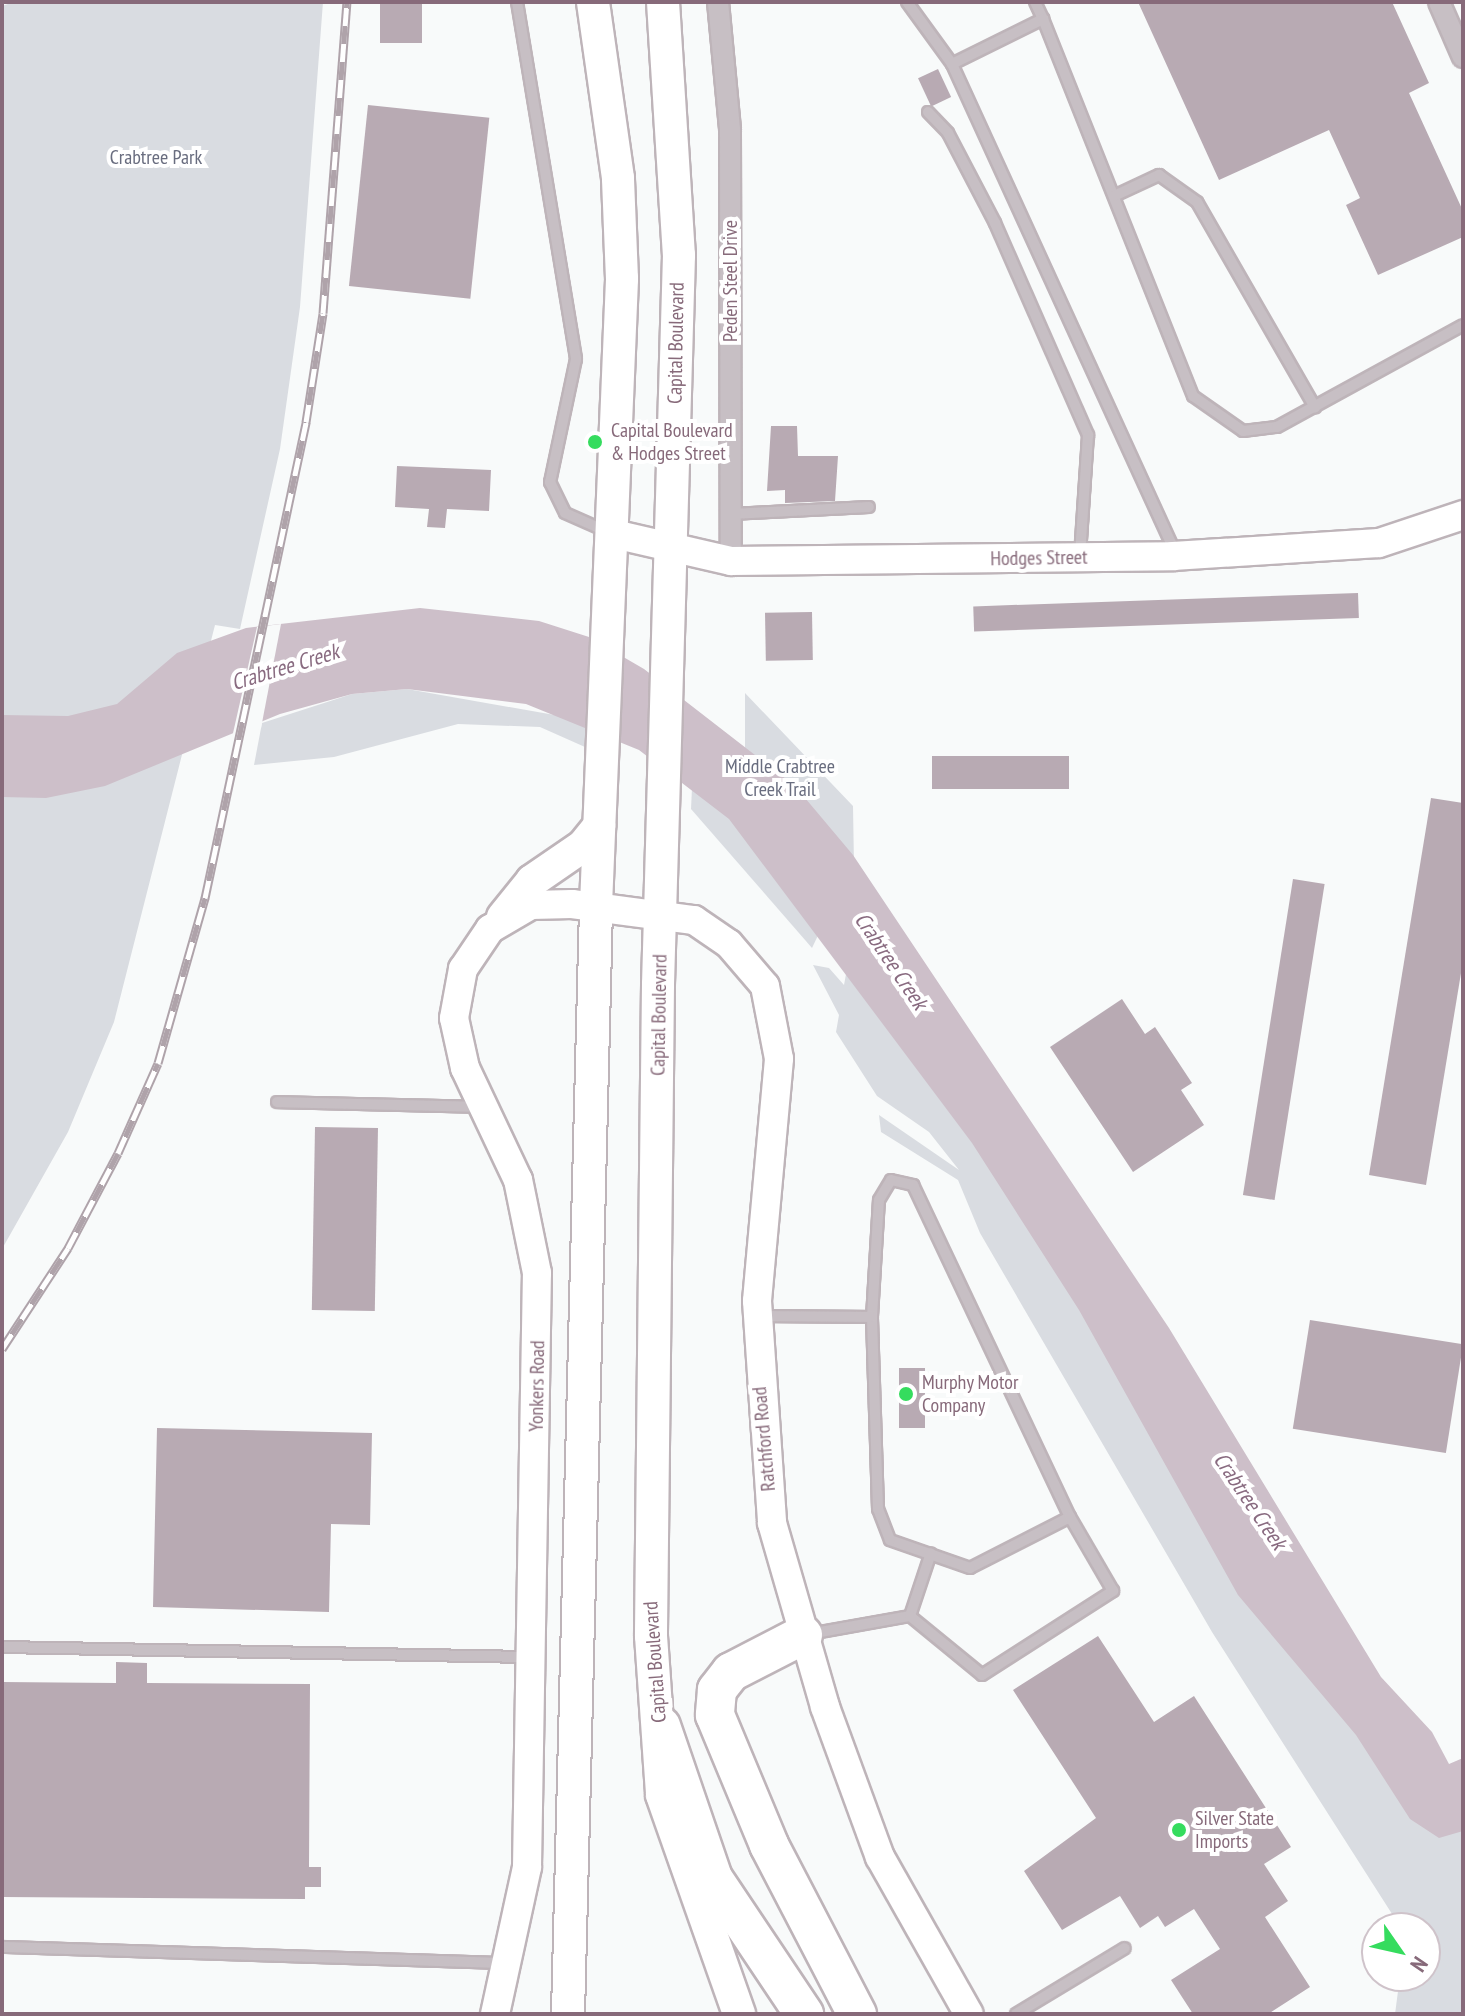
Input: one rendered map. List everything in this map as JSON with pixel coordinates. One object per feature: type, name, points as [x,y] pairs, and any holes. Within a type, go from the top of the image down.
[{"type":"highway","points":[[803,1635],[731,1672],[717,1690],[715,1715],[769,1845],[857,2014]]},
{"type":"highway","points":[[661,1726],[713,1878],[804,2014]]},
{"type":"main road","points":[[568,2014],[596,905],[614,534],[618,178],[593,2]]},
{"type":"main road","name":"Capital Boulevard","points":[[663,2],[678,212],[665,848],[647,912],[649,1540],[661,1726],[662,1795],[739,2014]]},
{"type":"main road","points":[[503,917],[532,881],[574,854],[600,814]]},
{"type":"street","name":"Peden Steel Drive","points":[[718,2],[730,130],[731,561]]},
{"type":"street","points":[[1439,2],[1463,57]]},
{"type":"street","name":"Hodges Street","points":[[614,534],[671,550],[731,561],[1177,555],[1379,543],[1463,515]]},
{"type":"street","points":[[503,917],[531,905],[596,905],[647,912]]},
{"type":"street","name":"Ratchford Road","points":[[647,912],[694,920],[729,944],[765,986],[777,1026],[757,1316],[772,1523],[803,1635],[880,1857],[969,2014]]},
{"type":"street","name":"Yonkers Road","points":[[495,2014],[511,1964],[527,1867],[536,1261],[518,1180],[456,1042],[456,992],[475,948],[503,917]]},
{"type":"lane","points":[[517,2],[576,359],[550,482],[565,513],[614,534]]},
{"type":"lane","points":[[907,2],[952,64],[1177,555]]},
{"type":"lane","points":[[1035,2],[1193,396],[1243,431],[1277,427],[1463,325]]},
{"type":"lane","points":[[952,64],[1043,19]]},
{"type":"lane","points":[[928,112],[948,133],[995,223],[1088,435],[1080,557]]},
{"type":"lane","points":[[1114,196],[1159,175],[1197,202],[1315,407]]},
{"type":"lane","points":[[731,514],[869,507]]},
{"type":"lane","points":[[277,1102],[486,1107]]},
{"type":"lane","points":[[803,1635],[910,1616],[982,1675],[1113,1591],[1070,1517],[913,1185],[891,1180],[879,1200],[872,1317],[878,1509],[890,1540],[970,1568],[1070,1517]]},
{"type":"lane","points":[[757,1316],[872,1317]]},
{"type":"lane","points":[[910,1616],[931,1553]]},
{"type":"lane","points":[[2,1647],[531,1657]]},
{"type":"lane","points":[[2,1947],[511,1964]]},
{"type":"lane","points":[[1016,2014],[1125,1948]]},
{"type":"green space","name":"Crabtree Park","points":[[14,2],[323,2],[300,307],[280,449],[240,629],[215,625],[114,1022],[68,1132],[2,1249],[2,6]]},
{"type":"green space","points":[[407,689],[566,717],[594,729],[594,751],[540,727],[458,724],[334,757],[254,765],[262,723],[352,694]]},
{"type":"green space","name":"Middle Crabtree Creek Trail","points":[[745,693],[853,806],[855,925],[745,794]]},
{"type":"green space","points":[[692,788],[724,803],[822,927],[812,948],[691,809]]},
{"type":"green space","points":[[855,925],[1348,1674],[1463,1782],[1463,2014],[1395,2014],[1398,1992],[1441,1992],[1441,1912],[1391,1912],[1212,1632],[980,1233],[958,1180],[881,1132],[879,1115],[959,1170],[929,1132],[877,1096],[836,1032],[839,1015],[813,965],[829,968],[844,985]]},
{"type":"water","name":"Crabtree Creek","points":[[420,608],[539,621],[589,637],[644,669],[795,786],[853,855],[1169,1328],[1381,1677],[1432,1732],[1449,1764],[1463,1758],[1463,1831],[1439,1838],[1410,1819],[1356,1735],[1238,1595],[1079,1310],[972,1143],[729,819],[639,750],[526,704],[407,689],[352,694],[280,714],[105,786],[46,798],[2,797],[2,715],[68,716],[117,704],[177,653],[246,628]]},
{"type":"pier","points":[[281,624],[261,728],[231,742],[257,627]]},
{"type":"building","points":[[380,2],[422,2],[422,43],[380,43]]},
{"type":"building","points":[[1138,2],[1392,2],[1429,83],[1409,93],[1463,211],[1463,237],[1378,275],[1346,205],[1360,198],[1329,130],[1219,180]]},
{"type":"building","points":[[938,69],[951,97],[931,106],[918,78]]},
{"type":"building","points":[[368,105],[489,118],[470,299],[349,286]]},
{"type":"building","points":[[771,426],[797,426],[798,456],[838,456],[835,501],[785,503],[785,490],[767,491]]},
{"type":"building","points":[[397,466],[491,470],[489,511],[447,509],[445,528],[427,527],[429,509],[395,507]]},
{"type":"building","points":[[1358,593],[1359,618],[974,631],[973,606]]},
{"type":"building","points":[[812,612],[813,660],[766,661],[765,613]]},
{"type":"building","points":[[932,756],[1069,756],[1069,789],[932,789]]},
{"type":"building","points":[[1431,798],[1463,803],[1463,961],[1426,1185],[1369,1175]]},
{"type":"building","points":[[1293,879],[1325,884],[1275,1200],[1243,1195]]},
{"type":"building","points":[[1122,999],[1145,1034],[1155,1027],[1192,1083],[1181,1090],[1204,1125],[1133,1172],[1050,1047]]},
{"type":"building","points":[[315,1127],[378,1128],[375,1311],[312,1310]]},
{"type":"building","points":[[1310,1320],[1463,1344],[1446,1453],[1293,1429]]},
{"type":"building","name":"Murphy Motor Company","points":[[899,1368],[925,1368],[925,1428],[899,1428]]},
{"type":"building","points":[[157,1428],[372,1433],[370,1525],[331,1524],[329,1612],[153,1607]]},
{"type":"building","name":"Silver State Imports","points":[[1098,1636],[1154,1722],[1194,1696],[1291,1847],[1264,1864],[1288,1901],[1265,1917],[1310,1987],[1268,2014],[1193,2014],[1171,1980],[1220,1949],[1194,1909],[1165,1927],[1158,1916],[1140,1928],[1120,1896],[1062,1930],[1024,1871],[1096,1818],[1013,1690]]},
{"type":"building","points":[[116,1662],[147,1663],[147,1683],[310,1684],[309,1867],[321,1867],[321,1887],[305,1887],[305,1899],[2,1897],[2,1682],[116,1683]]},
{"type":"railway","points":[[2,1349],[68,1248],[118,1153],[158,1063],[205,898],[306,422],[323,313],[347,2]]},
{"type":"place","name":"Capital Boulevard & Hodges Street","points":[[595,442]]},
{"type":"place","name":"Murphy Motor Company","points":[[906,1394]]},
{"type":"place","name":"Silver State Imports","points":[[1179,1830]]}]
